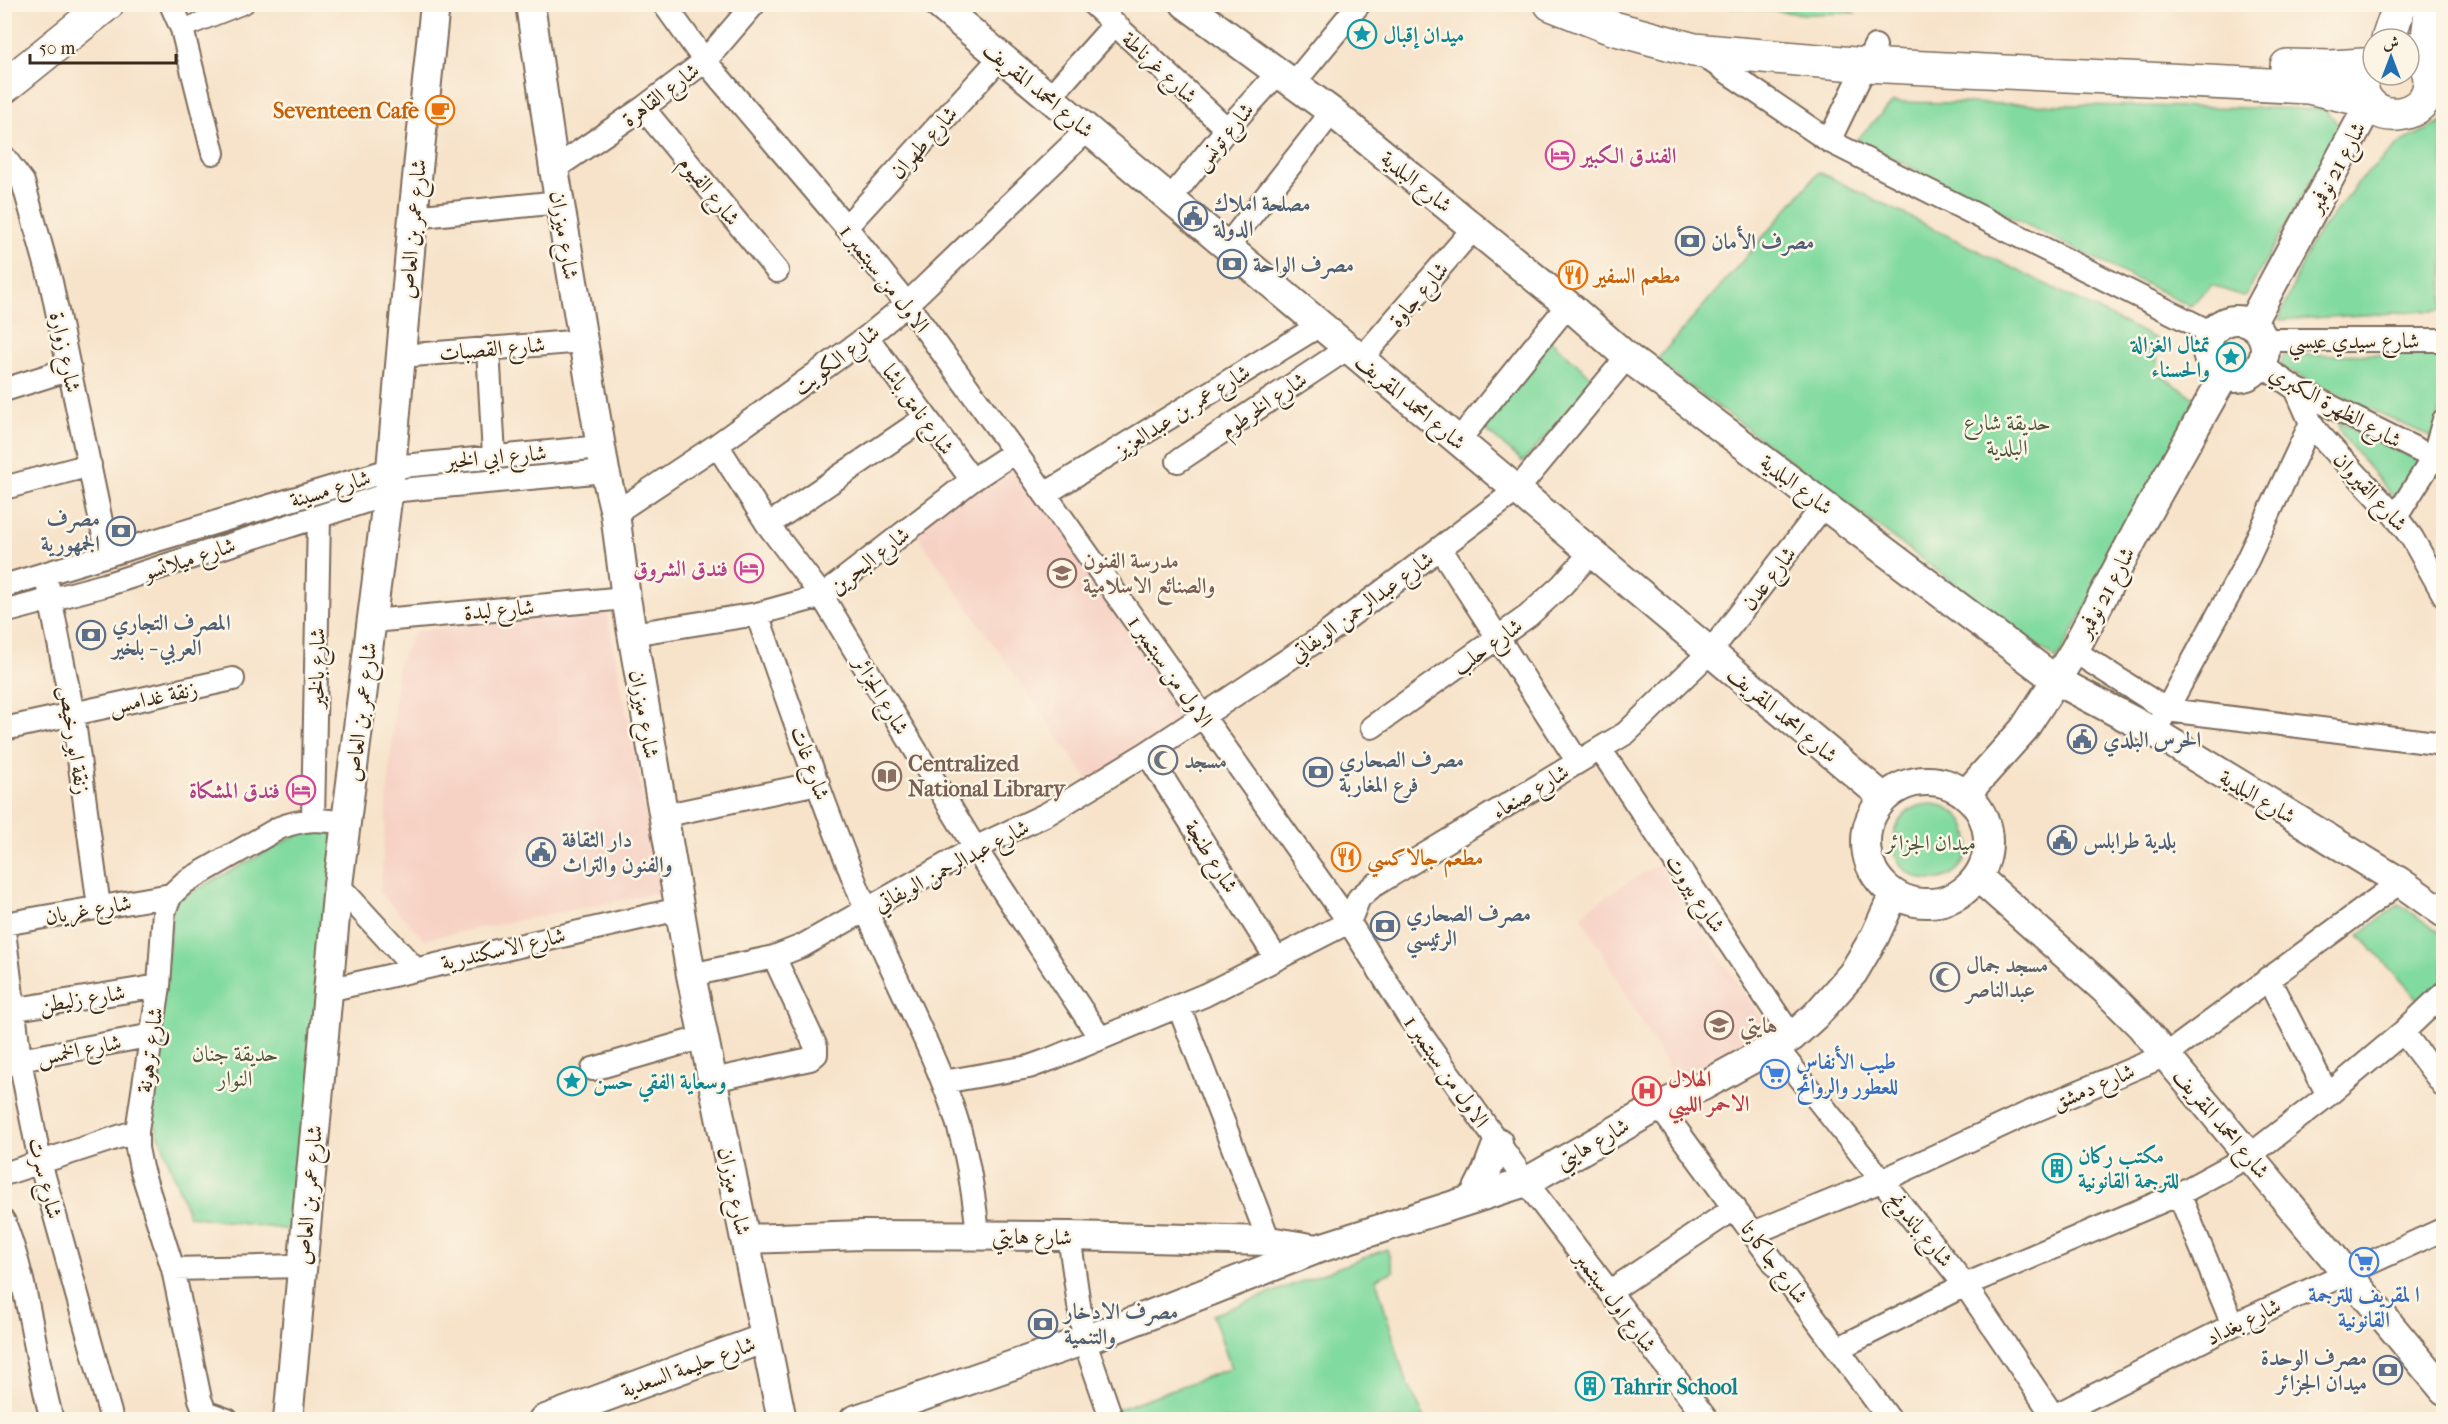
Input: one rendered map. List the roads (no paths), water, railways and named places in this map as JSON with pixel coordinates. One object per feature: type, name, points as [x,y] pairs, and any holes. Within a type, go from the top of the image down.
[{"type":"main road","points":[[4,58],[70,4]]},
{"type":"main road","points":[[4,87],[107,4]]},
{"type":"main road","points":[[1551,4],[1609,27],[1694,50],[1870,56],[2290,86],[2326,90],[2367,102],[2384,114],[2402,115],[2433,98],[2426,63],[2432,4]]},
{"type":"main road","points":[[1609,4],[1656,19],[1697,28],[1870,56],[1979,53],[2317,68],[2361,60]]},
{"type":"main road","points":[[2392,27],[2400,4]]},
{"type":"main road","points":[[2361,87],[2367,102]]},
{"type":"street","points":[[171,4],[182,29],[213,153]]},
{"type":"street","points":[[182,29],[245,4]]},
{"type":"street","name":"شارع عمر بن العاص","points":[[288,1419],[338,885],[389,481],[435,4]]},
{"type":"street","name":"شارع ميزران","points":[[530,4],[554,169],[603,459],[615,513],[626,598],[662,816],[691,975],[782,1419]]},
{"type":"street","name":"الاول من سبتمبر 1","points":[[664,4],[705,61],[846,227],[907,304],[1045,494],[1348,922],[1408,1016],[1526,1182]]},
{"type":"street","name":"شارع القاهرة","points":[[554,169],[643,108],[705,61],[754,4]]},
{"type":"street","name":"شارع امحمد المقريف","points":[[938,4],[1884,798]]},
{"type":"street","name":"شارع غرناطة","points":[[1093,4],[1227,129]]},
{"type":"street","name":"شارع البلدية","points":[[1185,4],[1332,112],[1568,305],[1627,357],[2056,680],[2160,721],[2444,913]]},
{"type":"street","name":"شارع تونس","points":[[1170,199],[1227,129],[1286,78],[1359,4]]},
{"type":"street","points":[[1050,98],[1115,24]]},
{"type":"street","points":[[1694,50],[1829,141],[2212,333]]},
{"type":"street","points":[[1829,141],[1870,56]]},
{"type":"street","name":"شارع طهران","points":[[846,227],[1001,57]]},
{"type":"street","name":"شارع 21 نوفمبر","points":[[2259,343],[2367,102]]},
{"type":"street","name":"شارع الفيوم","points":[[643,108],[777,271]]},
{"type":"street","points":[[1227,246],[1332,112]]},
{"type":"street","name":"شارع الكويت","points":[[615,513],[717,445],[867,337],[907,304],[1087,130]]},
{"type":"street","name":"شارع زوارة","points":[[4,157],[23,182],[51,282],[108,555]]},
{"type":"street","points":[[413,217],[560,202]]},
{"type":"street","name":"شارع جاوة","points":[[1355,354],[1474,228]]},
{"type":"street","points":[[1458,441],[1568,305]]},
{"type":"street","points":[[2234,320],[2259,343],[2254,372],[2245,377],[2224,376],[2212,366],[2209,359],[2208,344],[2212,333],[2218,327],[2234,320]]},
{"type":"street","name":"شارع عمر بن عبدالعزيز","points":[[1045,494],[1320,325]]},
{"type":"street","name":"شارع نامق باشا","points":[[867,337],[972,480]]},
{"type":"street","name":"شارع سيدي عيسي","points":[[2259,343],[2444,340]]},
{"type":"street","name":"شارع القصبات","points":[[401,356],[583,341]]},
{"type":"street","name":"شارع الظهرة الكبري","points":[[2259,343],[2296,389],[2438,461]]},
{"type":"street","points":[[488,348],[494,456]]},
{"type":"street","name":"شارع الخرطوم","points":[[1178,461],[1355,354]]},
{"type":"street","name":"شارع عبدالرحمن الويفاتي","points":[[691,975],[774,957],[802,946],[975,848],[1047,814],[1203,717],[1322,637],[1517,490],[1627,357]]},
{"type":"street","points":[[4,390],[70,369]]},
{"type":"street","name":"شارع 21 نوفمبر","points":[[1966,794],[2024,729],[2074,651],[2143,520],[2224,376]]},
{"type":"street","name":"شارع القيروان","points":[[2296,389],[2311,423],[2396,517],[2412,538],[2444,595]]},
{"type":"street","points":[[768,525],[925,418]]},
{"type":"street","points":[[2396,517],[2438,461],[2444,420]]},
{"type":"street","points":[[2160,721],[2243,569],[2311,423]]},
{"type":"street","name":"شارع الجزائر","points":[[717,445],[768,525],[822,596],[975,848],[1100,1038]]},
{"type":"street","name":"شارع البحرين","points":[[632,634],[757,614],[822,596],[972,480],[1015,452]]},
{"type":"street","name":"شارع ابي الخير","points":[[389,481],[414,463],[494,456],[603,459]]},
{"type":"street","points":[[389,481],[414,489],[603,459]]},
{"type":"street","points":[[4,488],[90,465]]},
{"type":"street","name":"شارع مسينة","points":[[270,507],[389,481]]},
{"type":"street","name":"شارع مسينة","points":[[273,531],[319,517],[389,481]]},
{"type":"street","name":"شارع عدن","points":[[1710,652],[1825,504]]},
{"type":"street","name":"شارع ميلاتسو","points":[[4,586],[270,507]]},
{"type":"street","name":"شارع بالخير","points":[[313,819],[319,517]]},
{"type":"street","name":"شارع ميلاتسو","points":[[4,612],[105,585],[273,531]]},
{"type":"street","points":[[1440,548],[1578,762]]},
{"type":"street","name":"شارع حلب","points":[[1372,727],[1528,616],[1562,585],[1591,553]]},
{"type":"street","name":"زنقة ابو رخيص","points":[[46,574],[49,600],[73,714],[99,907]]},
{"type":"street","name":"شارع لبدة","points":[[372,621],[626,598]]},
{"type":"street","name":"شارع غات","points":[[757,614],[866,910],[942,1082],[964,1145],[978,1235]]},
{"type":"street","points":[[2074,651],[2160,721],[2444,744]]},
{"type":"street","name":"شارع صنعاء","points":[[1348,922],[1359,898],[1372,886],[1626,733],[1710,652]]},
{"type":"street","name":"زنقة غدامس","points":[[4,729],[233,679]]},
{"type":"street","name":"شارع بيروت","points":[[1600,748],[1783,1042]]},
{"type":"street","name":"شارع طنجة","points":[[1147,753],[1276,958]]},
{"type":"street","points":[[1922,780],[1938,781],[1966,794],[1978,807],[1986,824],[1989,842],[1978,877],[1965,891],[1948,900],[1930,903],[1912,902],[1894,894],[1880,883],[1870,868],[1865,850],[1866,832],[1871,815],[1884,798],[1907,783],[1922,780]]},
{"type":"street","points":[[662,816],[818,783]]},
{"type":"street","points":[[171,895],[185,882],[279,828],[313,819],[346,824]]},
{"type":"street","name":"شارع امحمد المقريف","points":[[1978,877],[2104,989],[2141,1026],[2444,1390]]},
{"type":"street","name":"شارع دمشق","points":[[1753,1233],[1881,1181],[2024,1115],[2166,1055],[2400,882]]},
{"type":"street","points":[[338,885],[414,968]]},
{"type":"street","name":"شارع هايتي","points":[[854,1419],[1084,1340],[1317,1250],[1526,1182],[1659,1106],[1703,1086],[1783,1042],[1816,1015],[1853,973],[1875,936],[1894,894]]},
{"type":"street","name":"شارع غريان","points":[[4,924],[171,895]]},
{"type":"street","name":"شارع ترهونة","points":[[171,895],[164,911],[159,986],[137,1131],[137,1148],[172,1269],[200,1399],[205,1412],[227,1419]]},
{"type":"street","name":"شارع الاسكندرية","points":[[328,990],[414,968],[679,909]]},
{"type":"street","points":[[942,1082],[1029,1067],[1179,1007],[1348,922]]},
{"type":"street","name":"شارع سرت","points":[[4,931],[12,1061],[111,1419]]},
{"type":"street","points":[[713,1080],[810,1059],[816,1053],[816,1047],[774,957]]},
{"type":"street","points":[[2268,978],[2328,1095]]},
{"type":"street","name":"شارع زليطن","points":[[9,1010],[159,986]]},
{"type":"street","points":[[1839,1348],[1965,1285],[2179,1194],[2249,1156],[2328,1095],[2403,1032],[2444,993]]},
{"type":"street","points":[[1179,1007],[1269,1241]]},
{"type":"street","points":[[2403,1032],[2444,1086]]},
{"type":"street","name":"شارع الخمس","points":[[12,1061],[153,1035]]},
{"type":"street","points":[[593,1069],[704,1037]]},
{"type":"street","name":"شارع باندونج","points":[[1783,1042],[1881,1181],[1965,1285],[2052,1418]]},
{"type":"street","name":"شارع جاكارتا","points":[[1659,1106],[1890,1419]]},
{"type":"street","points":[[4,1174],[137,1131]]},
{"type":"street","points":[[1473,1199],[1498,1142]]},
{"type":"street","name":"شارع اول سبتمبر","points":[[1526,1182],[1707,1419]]},
{"type":"street","points":[[2179,1194],[2233,1325]]},
{"type":"street","points":[[1609,1292],[1735,1208]]},
{"type":"street","points":[[4,1222],[18,1264],[41,1379],[52,1419]]},
{"type":"street","name":"شارع بغداد","points":[[2052,1418],[2233,1325],[2345,1272],[2444,1229]]},
{"type":"street","name":"شارع هايتي","points":[[745,1239],[862,1235],[1069,1236],[1269,1241],[1317,1250]]},
{"type":"street","points":[[1069,1236],[1084,1340],[1109,1419]]},
{"type":"street","points":[[172,1269],[301,1266]]},
{"type":"street","name":"شارع حليمة السعدية","points":[[543,1419],[765,1338]]},
{"type":"place","name":"ميدان إقبال","points":[[1362,34]]},
{"type":"place","name":"Seventeen Cafe","points":[[440,110]]},
{"type":"place","name":"الفندق الكبير","points":[[1560,155]]},
{"type":"place","name":"مصلحة املاك الدولة","points":[[1193,216]]},
{"type":"place","name":"مصرف الأمان","points":[[1690,241]]},
{"type":"place","name":"مصرف الواحة","points":[[1232,264]]},
{"type":"place","name":"مطعم السفير","points":[[1573,275]]},
{"type":"place","name":"تمثال الغزالة والحسناء","points":[[2231,357]]},
{"type":"place","name":"مصرف الجمهورية","points":[[121,531]]},
{"type":"place","name":"فندق الشروق","points":[[749,568]]},
{"type":"place","name":"مدرسة الفنون والصنائع الاسلامية","points":[[1062,573]]},
{"type":"place","name":"المصرف التجاري العربي - بلخير","points":[[91,635]]},
{"type":"place","name":"الحرس البلدي","points":[[2082,739]]},
{"type":"place","name":"مسجد","points":[[1163,760]]},
{"type":"place","name":"مصرف الصحاري فرع المغاربة","points":[[1318,772]]},
{"type":"place","name":"Centralized National Library","points":[[887,776]]},
{"type":"place","name":"فندق المشكاة","points":[[301,790]]},
{"type":"place","name":"بلدية طرابلس","points":[[2062,840]]},
{"type":"place","name":"دار الثقافة والفنون والتراث","points":[[541,852]]},
{"type":"place","name":"مطعم جالاكسي","points":[[1346,857]]},
{"type":"place","name":"مصرف الصحاري الرئيسي","points":[[1385,926]]},
{"type":"place","name":"مسجد جمال عبدالناصر","points":[[1945,977]]},
{"type":"place","name":"هايتي","points":[[1719,1025]]},
{"type":"place","name":"طيب الأنفاس للعطور والروائح","points":[[1775,1074]]},
{"type":"place","name":"وسعاية الفقي حسن","points":[[572,1081]]},
{"type":"place","name":"الهلال الاحمر الليبي","points":[[1647,1091]]},
{"type":"place","name":"مكتب ركان للترجمة القانونية","points":[[2057,1168]]},
{"type":"place","name":"ا لمقريف للترجمة القانونية","points":[[2364,1262]]},
{"type":"place","name":"مصرف الادخار والتنمية","points":[[1043,1324]]},
{"type":"place","name":"مصرف الوحدة ميدان الجزائر","points":[[2388,1370]]},
{"type":"place","name":"Tahrir School","points":[[1590,1386]]},
{"type":"park label","name":"حديقة شارع البلدية","points":[[2007,434]]},
{"type":"park label","name":"ميدان الجزائر","points":[[1931,842]]},
{"type":"park label","name":"حديقة جنان النوار","points":[[235,1066]]}]
